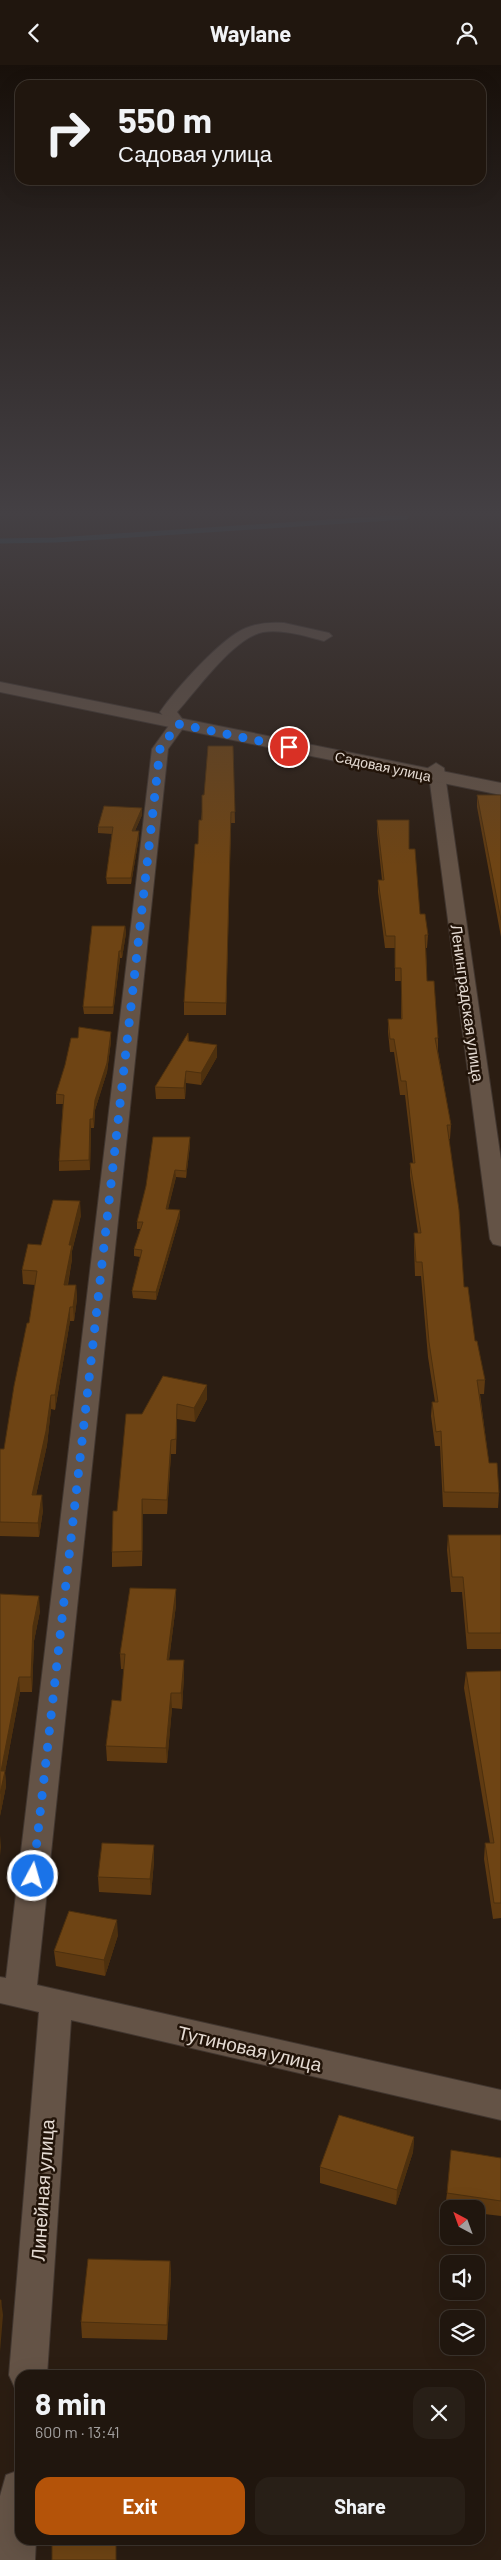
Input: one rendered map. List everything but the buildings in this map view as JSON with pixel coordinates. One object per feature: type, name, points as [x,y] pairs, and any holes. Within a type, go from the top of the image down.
[{"type":"street","points":[[10,1993],[160,749],[173,718],[230,645],[246,633]]},
{"type":"street","points":[[310,633],[324,636]]},
{"type":"street","name":"Садовая улица","points":[[0,678],[173,718],[436,772],[501,789]]},
{"type":"street","name":"Садовая улица","points":[[0,687],[173,718]]},
{"type":"street","name":"Садовая улица","points":[[436,772],[501,779]]},
{"type":"street","name":"Ленинградская улица","points":[[436,772],[501,1239]]},
{"type":"street","name":"Тутиновая улица","points":[[10,1993],[501,2105]]},
{"type":"street","name":"Линейная улица","points":[[28,2370],[56,2004]]},
{"type":"street","points":[[15,2560],[16,2545]]},
{"type":"route","points":[[33,1876],[160,749],[178,724],[289,747]]}]
